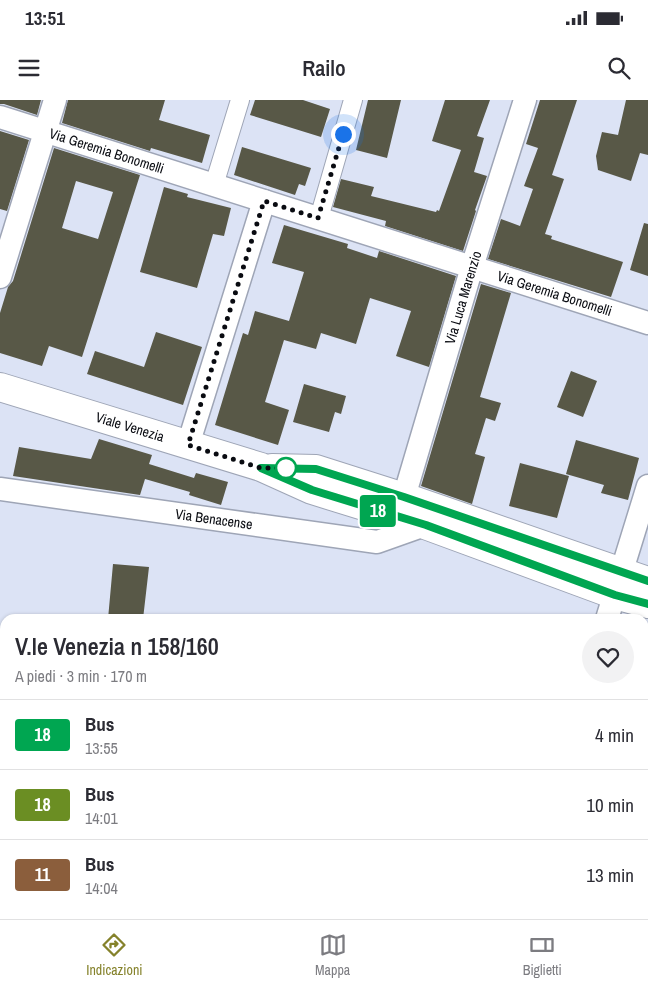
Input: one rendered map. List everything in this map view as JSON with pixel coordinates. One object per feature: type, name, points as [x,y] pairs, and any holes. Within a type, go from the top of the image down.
[{"type":"street","points":[[0,277],[55,100]]},
{"type":"street","points":[[214,185],[240,100]]},
{"type":"street","points":[[318,218],[353,100]]},
{"type":"street","name":"Via Luca Marenzio","points":[[404,497],[472,268],[525,100]]},
{"type":"street","name":"Via Geremia Bonomelli","points":[[0,117],[648,323]]},
{"type":"street","points":[[188,445],[264,201]]},
{"type":"street","name":"Viale Venezia","points":[[0,387],[261,468],[312,490],[426,525],[615,595],[648,604]]},
{"type":"street","name":"Viale Venezia","points":[[261,468],[316,469],[404,497],[615,595],[648,581]]},
{"type":"street","points":[[615,595],[648,486]]},
{"type":"street","name":"Via Benacense","points":[[0,489],[378,542],[426,525]]},
{"type":"building","points":[[0,100],[41,100],[37,115],[0,104]]},
{"type":"building","points":[[68,100],[165,100],[159,120],[210,135],[202,163],[151,148],[150,151],[62,123]]},
{"type":"building","points":[[255,100],[303,100],[330,109],[321,137],[250,115]]},
{"type":"building","points":[[368,100],[401,100],[387,158],[356,150]]},
{"type":"building","points":[[445,100],[490,100],[477,136],[484,138],[474,172],[487,176],[463,251],[385,226],[386,221],[333,207],[341,179],[374,187],[371,196],[436,212],[437,210],[439,211],[461,150],[432,141]]},
{"type":"building","points":[[540,100],[577,100],[552,175],[564,179],[545,234],[552,236],[551,239],[623,262],[611,297],[488,259],[501,219],[520,226],[533,189],[524,186],[538,148],[526,144]]},
{"type":"building","points":[[626,100],[648,100],[648,155],[640,153],[631,181],[598,170],[596,156],[602,132],[618,135]]},
{"type":"building","points":[[0,131],[29,140],[7,211],[0,209]]},
{"type":"building","points":[[242,147],[311,168],[305,186],[299,184],[295,195],[234,175]]},
{"type":"building","points":[[54,148],[140,175],[82,357],[49,346],[42,366],[0,353],[0,313],[8,287],[13,281]],"holes":[[[76,181],[113,192],[98,239],[62,228]]]},
{"type":"building","points":[[164,187],[188,194],[187,197],[231,208],[224,236],[213,234],[197,288],[140,272]]},
{"type":"building","points":[[644,223],[648,224],[648,276],[630,270]]},
{"type":"building","points":[[284,225],[348,244],[347,248],[377,258],[379,251],[456,276],[429,367],[396,356],[411,311],[370,298],[356,344],[321,333],[316,349],[284,340],[265,402],[289,410],[278,445],[215,425],[243,333],[248,335],[255,311],[289,321],[304,272],[272,263]]},
{"type":"building","points":[[481,284],[511,293],[480,397],[501,403],[495,421],[486,418],[475,454],[485,457],[472,504],[421,486]]},
{"type":"building","points":[[156,332],[202,347],[183,405],[87,374],[95,351],[144,367]]},
{"type":"building","points":[[571,371],[597,381],[583,417],[557,407]]},
{"type":"building","points":[[304,384],[346,396],[341,414],[335,412],[329,432],[293,422]]},
{"type":"building","points":[[99,439],[152,455],[149,464],[194,478],[196,473],[228,482],[221,505],[189,495],[190,492],[145,479],[140,495],[13,476],[19,447],[91,459]]},
{"type":"building","points":[[576,440],[639,458],[628,500],[601,493],[604,485],[566,474]]},
{"type":"building","points":[[520,463],[569,476],[557,518],[509,506]]},
{"type":"building","points":[[113,564],[149,567],[144,614],[108,614]]},
{"type":"bus line","name":"18","points":[[648,581],[404,497],[316,469],[261,468],[312,490],[426,525],[615,595],[648,604]]},
{"type":"route","points":[[286,468],[261,468],[188,445],[264,201],[318,218],[343,134]]}]
